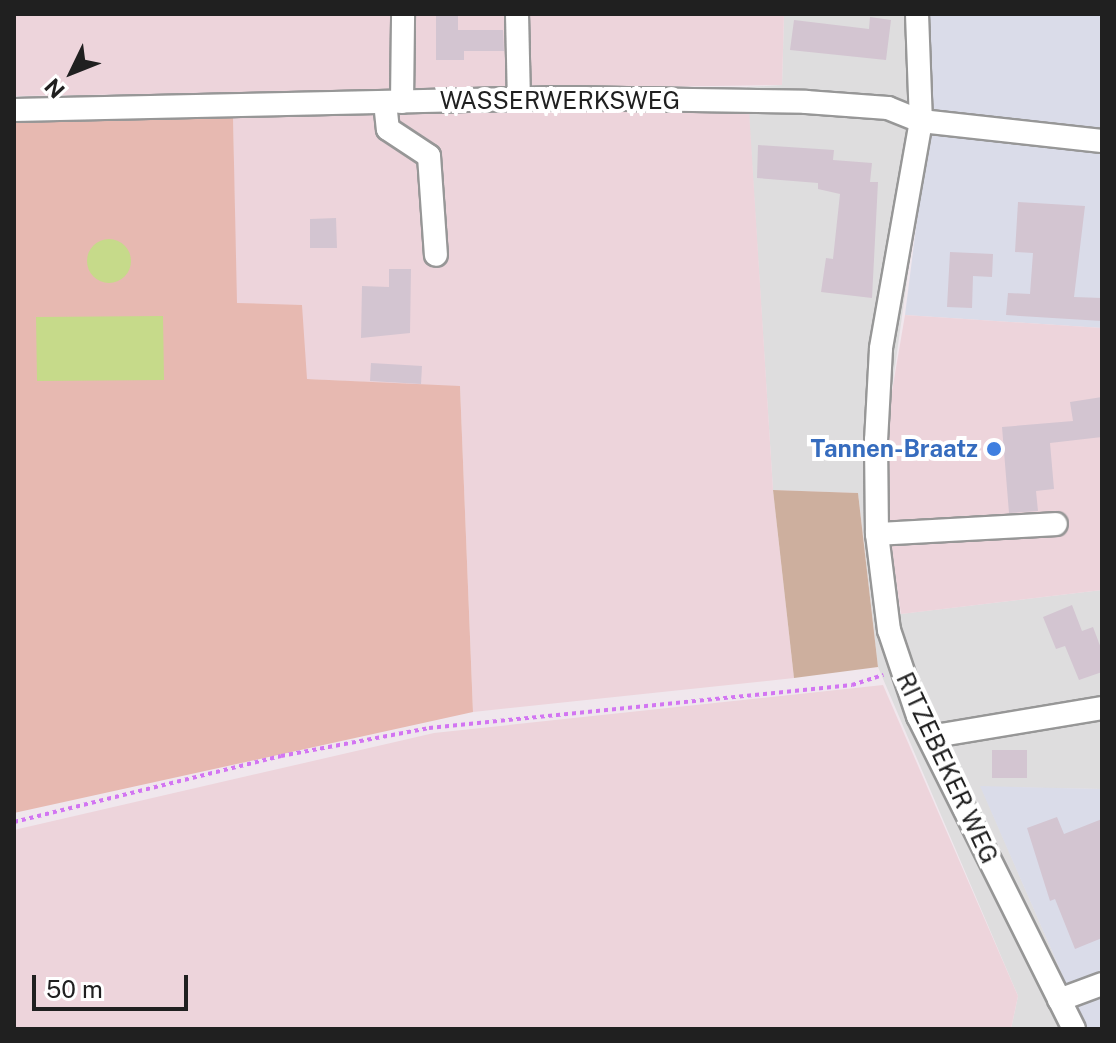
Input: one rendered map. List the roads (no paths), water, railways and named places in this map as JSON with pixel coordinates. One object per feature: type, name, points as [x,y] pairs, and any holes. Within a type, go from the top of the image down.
[{"type":"street","points":[[403,14],[394,102],[388,129],[429,156],[436,255]]},
{"type":"street","points":[[517,14],[519,99]]},
{"type":"street","name":"RITZEBEKER WEG","points":[[917,14],[921,121],[881,349],[877,534],[900,669],[929,737],[1074,1029]]},
{"type":"street","name":"WASSERWERKSWEG","points":[[14,110],[519,99],[806,102],[888,108],[921,121],[1102,141]]},
{"type":"street","points":[[877,534],[1056,524]]},
{"type":"street","points":[[929,737],[1102,708]]},
{"type":"street","points":[[1059,1000],[1102,984]]},
{"type":"place","name":"Tannen-Braatz","points":[[994,449]]}]
